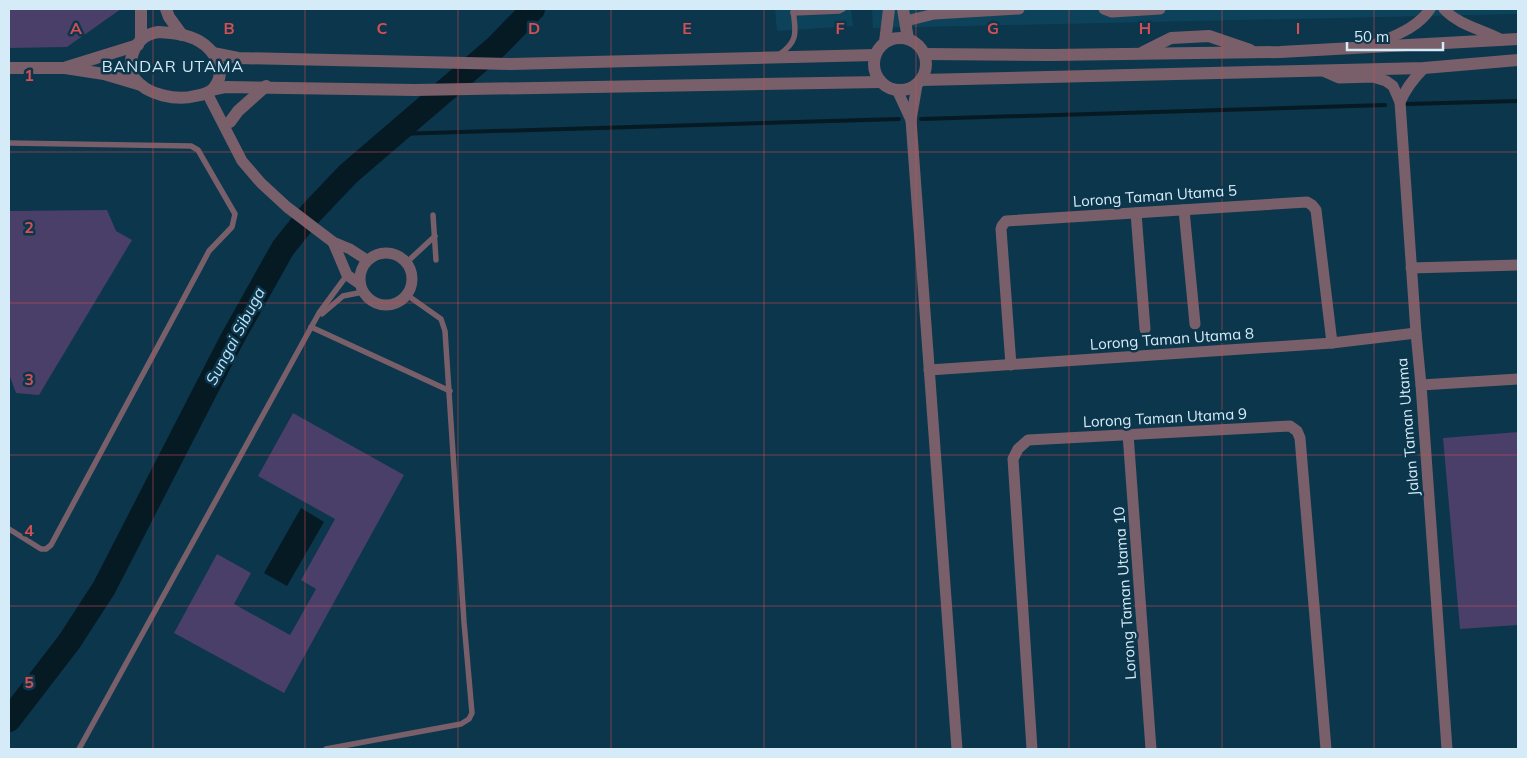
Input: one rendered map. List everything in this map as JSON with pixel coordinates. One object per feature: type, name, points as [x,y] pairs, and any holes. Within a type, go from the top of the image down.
[{"type":"street","points":[[141,9],[139,42],[134,50],[131,71],[134,78],[151,91],[175,97],[191,98],[226,87],[266,86],[416,90],[881,82]]},
{"type":"street","points":[[166,9],[168,17],[182,35]]},
{"type":"street","points":[[889,9],[885,42],[875,56],[874,70],[881,82],[888,88],[897,90],[910,88],[919,82],[1424,68],[1518,60]]},
{"type":"street","points":[[908,39],[905,15],[1019,9]]},
{"type":"street","points":[[1104,9],[1112,12],[1160,9]]},
{"type":"street","points":[[1370,46],[1409,29],[1420,21],[1430,9]]},
{"type":"street","points":[[1444,9],[1459,20],[1502,40]]},
{"type":"street","points":[[65,68],[139,42],[149,34],[158,32],[182,35],[197,40],[213,53],[219,64],[220,74],[210,92]]},
{"type":"street","points":[[885,42],[900,37],[915,42],[924,54],[926,68],[919,82],[910,120],[958,749]]},
{"type":"street","points":[[924,54],[1257,53],[1518,39]]},
{"type":"street","points":[[213,53],[238,58],[511,64],[875,56]]},
{"type":"street","points":[[9,68],[65,68],[104,74],[141,85]]},
{"type":"street","points":[[1400,102],[1412,80],[1424,68]]},
{"type":"street","points":[[1323,71],[1339,78],[1372,77],[1386,80],[1392,86],[1400,102]]},
{"type":"street","points":[[230,122],[238,111],[266,86]]},
{"type":"street","points":[[897,90],[910,120]]},
{"type":"street","points":[[210,92],[230,122],[254,174]]},
{"type":"street","points":[[210,92],[242,161],[254,174],[287,207],[329,239],[350,248],[367,260]]},
{"type":"street","name":"Jalan Taman Utama","points":[[1400,102],[1447,749]]},
{"type":"street","name":"Lorong Taman Utama 5","points":[[1011,365],[1002,226],[1006,221],[1307,202],[1316,210],[1332,342]]},
{"type":"street","points":[[1184,210],[1195,324]]},
{"type":"street","points":[[1136,213],[1145,329]]},
{"type":"street","points":[[329,239],[347,275],[361,288],[368,299],[375,303],[392,305],[407,295],[411,288],[411,270],[400,257],[392,253],[375,255],[367,260],[360,271],[361,288]]},
{"type":"street","points":[[1411,268],[1518,265]]},
{"type":"street","name":"Lorong Taman Utama 8","points":[[929,370],[1332,342],[1416,333]]},
{"type":"street","points":[[1421,385],[1518,379]]},
{"type":"street","name":"Lorong Taman Utama 9","points":[[1032,749],[1014,459],[1018,449],[1028,440],[1290,426],[1297,431],[1300,438],[1326,749]]},
{"type":"street","name":"Lorong Taman Utama 10","points":[[1128,434],[1151,749]]},
{"type":"lane","points":[[775,58],[793,44],[796,36],[793,11],[839,11],[843,9]]},
{"type":"lane","points":[[9,143],[191,146],[198,150],[235,214],[232,226],[209,251],[52,545],[46,549],[41,549],[9,529]]},
{"type":"lane","points":[[433,214],[436,260]]},
{"type":"lane","points":[[406,263],[435,236]]},
{"type":"lane","points":[[79,749],[311,327],[347,275]]},
{"type":"lane","points":[[315,320],[343,296],[361,288]]},
{"type":"lane","points":[[326,749],[461,724],[472,713],[464,622],[445,331],[441,319],[407,295]]},
{"type":"lane","points":[[311,327],[450,391]]},
{"type":"shaded area","points":[[9,9],[121,9],[67,47],[9,48]]},
{"type":"shaded area","points":[[775,9],[851,9],[853,26],[777,31]]},
{"type":"shaded area","points":[[872,9],[1518,9],[1518,14],[873,28]]},
{"type":"shaded area","points":[[107,210],[116,231],[132,240],[39,395],[16,393],[9,374],[9,211]]},
{"type":"shaded area","points":[[293,413],[404,475],[284,693],[174,633],[217,554],[251,573],[234,604],[290,635],[316,589],[301,580],[335,519],[258,476]]},
{"type":"shaded area","points":[[1518,432],[1518,625],[1460,629],[1443,438]]},
{"type":"shaded area","points":[[301,508],[324,522],[287,586],[264,573]]},
{"type":"waterway","name":"Sungai Sibuga","points":[[9,720],[69,642],[104,588],[232,339],[283,248],[311,213],[348,174],[496,47],[533,9]]},
{"type":"waterway","points":[[1406,104],[1518,101]]},
{"type":"waterway","points":[[921,119],[1385,105]]},
{"type":"waterway","points":[[395,134],[899,119]]},
{"type":"district","name":"BANDAR UTAMA","points":[[173,66]]}]
